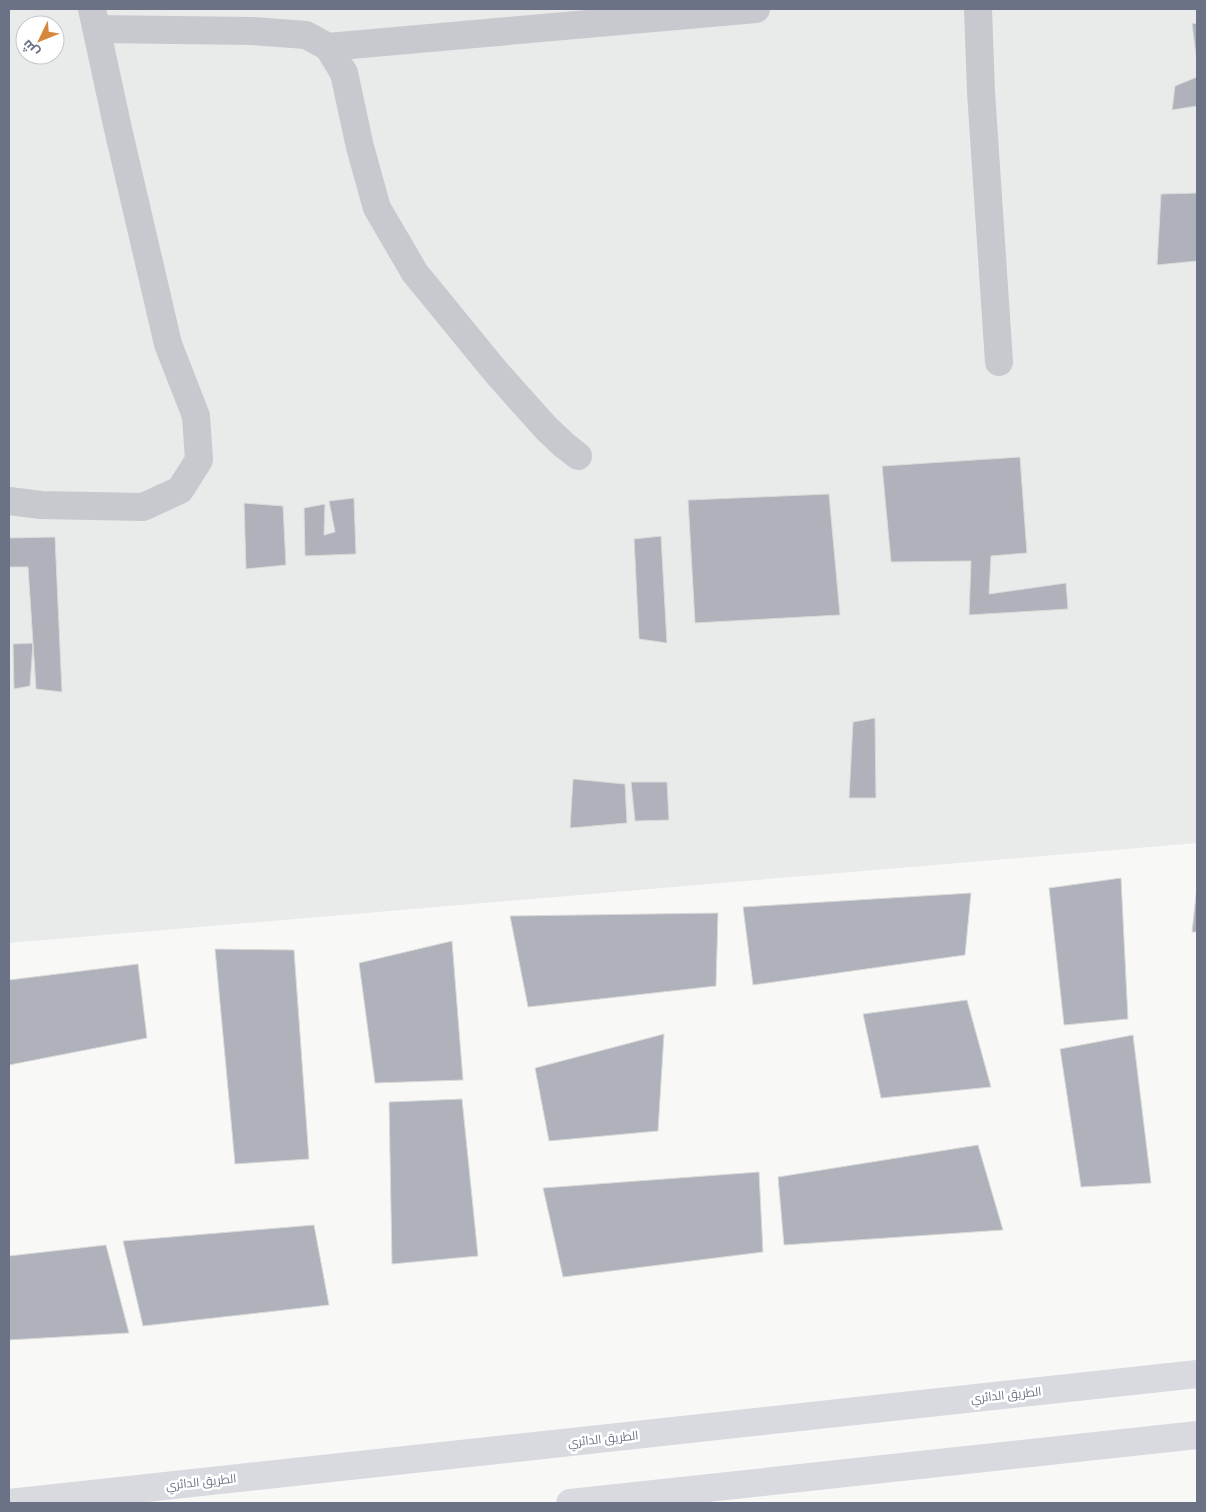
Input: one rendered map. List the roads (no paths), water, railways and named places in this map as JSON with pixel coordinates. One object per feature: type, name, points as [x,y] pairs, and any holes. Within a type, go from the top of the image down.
[{"type":"highway","name":"الطريق الدائري","points":[[9,1503],[1197,1374]]},
{"type":"highway","points":[[570,1503],[1197,1435]]},
{"type":"lane","points":[[328,47],[756,9]]},
{"type":"lane","points":[[978,9],[981,92],[999,362]]},
{"type":"lane","points":[[9,501],[41,505],[143,506],[180,490],[199,460],[196,416],[168,344],[94,19],[306,35],[328,47],[344,73],[360,148],[377,208],[415,273],[496,372],[546,428],[578,456]]}]
